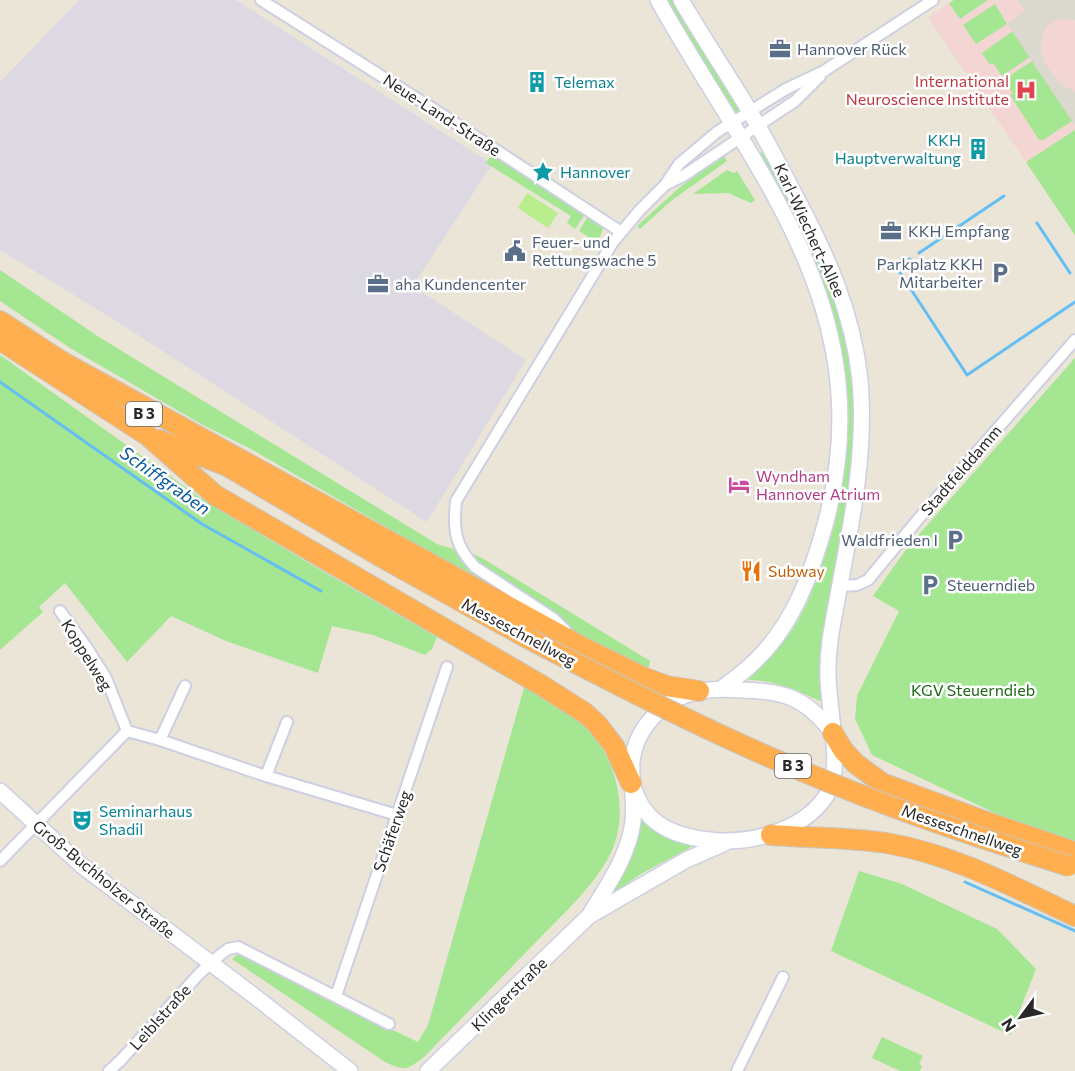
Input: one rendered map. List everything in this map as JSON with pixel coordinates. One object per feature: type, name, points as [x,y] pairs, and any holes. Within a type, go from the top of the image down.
[{"type":"highway","name":"Messeschnellweg","points":[[0,321],[230,467],[383,558],[529,639],[647,700],[839,787],[947,827],[1073,862]]},
{"type":"highway","name":"B 3","points":[[0,340],[147,435]]},
{"type":"highway","points":[[59,360],[582,647],[645,678],[667,686],[699,691]]},
{"type":"highway","points":[[147,435],[230,467]]},
{"type":"highway","points":[[147,435],[215,495],[585,713],[608,738],[631,783]]},
{"type":"highway","points":[[833,733],[843,750],[856,764],[882,783],[984,822],[1073,862]]},
{"type":"highway","points":[[771,835],[887,843],[932,854],[964,865],[1075,915]]},
{"type":"main road","name":"Karl-Wiechert-Allee","points":[[658,0],[741,136],[796,236],[822,302],[839,379],[841,422],[835,489],[807,581],[770,645],[748,668],[721,689]]},
{"type":"main road","name":"Karl-Wiechert-Allee","points":[[681,0],[754,118],[810,224],[841,293],[853,338],[860,379],[862,421],[860,465],[829,652],[828,674],[833,733]]},
{"type":"main road","points":[[721,689],[781,693],[804,704],[820,716],[833,733],[836,768],[830,790],[816,810],[771,835],[730,841],[700,840],[679,835],[660,825],[643,808],[631,783],[637,742],[658,710],[699,691],[721,689]]},
{"type":"main road","name":"Klingerstraße","points":[[428,1071],[589,916],[616,872],[627,847],[633,820],[631,783]]},
{"type":"main road","name":"Groß-Buchholzer Straße","points":[[0,791],[36,826],[114,891],[350,1071]]},
{"type":"main road","name":"Klingerstraße","points":[[589,916],[686,860],[730,841]]},
{"type":"main road","points":[[443,1071],[447,1055]]},
{"type":"street","name":"Neue-Land-Straße","points":[[261,0],[621,231]]},
{"type":"street","points":[[664,185],[683,176],[741,136],[754,118],[786,89],[824,71],[933,0]]},
{"type":"street","points":[[582,647],[554,620],[475,567],[459,547],[454,529],[456,501],[621,231],[664,185],[679,164],[717,132],[732,122],[754,118],[795,101],[824,71]]},
{"type":"street","name":"Stadtfelddamm","points":[[840,586],[857,585],[868,580],[1075,340]]},
{"type":"street","name":"Koppelweg","points":[[60,611],[106,678],[127,731]]},
{"type":"street","name":"Schäferweg","points":[[336,996],[447,666]]},
{"type":"street","points":[[160,740],[185,686]]},
{"type":"street","points":[[266,776],[287,722]]},
{"type":"street","points":[[0,861],[127,731],[397,815]]},
{"type":"street","points":[[211,963],[228,950],[238,947],[389,1024]]},
{"type":"street","name":"Leiblstraße","points":[[109,1071],[211,963]]},
{"type":"street","points":[[739,1070],[783,977]]},
{"type":"shaded area","points":[[79,0],[236,0],[492,164],[413,286],[526,360],[427,522],[113,319],[0,250],[0,82]]},
{"type":"shaded area","name":"International Neuroscience Institute","points":[[954,0],[1075,0],[1075,235],[928,17]]},
{"type":"shaded area","points":[[1018,0],[1075,0],[1075,20],[1058,19],[1046,27],[1041,50],[1044,62],[1058,82],[1075,92],[1075,125],[1007,24],[1025,11]]},
{"type":"green space","points":[[658,0],[681,0],[750,112],[732,122]]},
{"type":"green space","points":[[954,0],[988,0],[960,19],[949,3]]},
{"type":"green space","points":[[995,4],[1007,24],[976,44],[963,25]]},
{"type":"green space","points":[[1013,31],[1030,57],[1002,76],[993,63],[990,65],[982,53]]},
{"type":"green space","points":[[1032,61],[1072,121],[1043,140],[1039,140],[1010,95],[1013,94],[1004,80]]},
{"type":"green space","points":[[1075,130],[1075,235],[1026,162]]},
{"type":"green space","points":[[762,152],[796,213],[837,300],[849,343],[855,389],[856,436],[837,575],[822,634],[822,702],[777,684],[748,680],[791,632],[811,594],[830,540],[839,504],[845,467],[847,431],[846,394],[834,321],[817,268],[758,154]]},
{"type":"green space","points":[[492,154],[585,214],[575,229],[567,223],[571,216],[486,163]]},
{"type":"green space","points":[[724,156],[727,161],[671,201],[640,229],[637,226],[680,187]]},
{"type":"green space","points":[[727,170],[734,173],[737,171],[755,200],[751,203],[728,193],[693,194]]},
{"type":"green space","points":[[527,193],[558,213],[548,228],[518,208]]},
{"type":"green space","points":[[588,216],[604,226],[592,249],[584,245],[589,237],[579,231]]},
{"type":"green space","points":[[0,270],[99,337],[437,544],[482,558],[650,661],[648,670],[521,605],[251,449],[201,424],[70,348],[0,301]]},
{"type":"green space","points":[[0,355],[205,501],[437,637],[432,649],[425,655],[373,635],[332,626],[318,673],[226,641],[171,616],[127,662],[65,583],[39,607],[43,612],[0,650]]},
{"type":"green space","name":"KGV Steuerndieb","points":[[1075,358],[1075,842],[1016,823],[872,755],[855,719],[857,696],[899,611],[873,596],[907,548]]},
{"type":"green space","points":[[524,688],[543,695],[574,716],[597,740],[604,752],[615,778],[620,806],[617,835],[613,848],[589,886],[424,1057],[409,1067],[397,1067],[385,1062],[232,959],[237,955],[245,954],[328,999],[418,1042],[428,1025]]},
{"type":"green space","points":[[639,816],[664,835],[693,846],[639,875],[605,900],[629,861]]},
{"type":"green space","points":[[859,871],[902,884],[997,929],[1036,969],[1010,1035],[831,951]]},
{"type":"green space","points":[[882,1037],[923,1056],[919,1064],[922,1066],[920,1071],[900,1071],[872,1058]]},
{"type":"waterway","points":[[919,253],[1004,196]]},
{"type":"waterway","points":[[1037,223],[1070,273]]},
{"type":"waterway","points":[[910,259],[897,268],[967,375],[1075,302]]},
{"type":"waterway","name":"Schiffgraben","points":[[0,382],[202,524],[321,591]]},
{"type":"waterway","name":"Schiffgraben","points":[[965,882],[1075,931]]},
{"type":"place","name":"Hannover Rück","points":[[780,49]]},
{"type":"place","name":"Telemax","points":[[537,82]]},
{"type":"place","name":"International Neuroscience Institute","points":[[1026,90]]},
{"type":"place","name":"KKH Hauptverwaltung","points":[[978,149]]},
{"type":"place","name":"Hannover","points":[[543,172]]},
{"type":"place","name":"KKH Empfang","points":[[891,231]]},
{"type":"place","name":"Feuer- und Rettungswache 5","points":[[515,251]]},
{"type":"place","name":"Parkplatz KKH Mitarbeiter","points":[[1000,273]]},
{"type":"place","name":"aha Kundencenter","points":[[378,284]]},
{"type":"place","name":"Wyndham Hannover Atrium","points":[[739,485]]},
{"type":"place","name":"Waldfrieden I","points":[[955,540]]},
{"type":"place","name":"Subway","points":[[751,571]]},
{"type":"place","name":"Steuerndieb","points":[[930,585]]},
{"type":"place","name":"Seminarhaus Shadil","points":[[82,820]]}]
